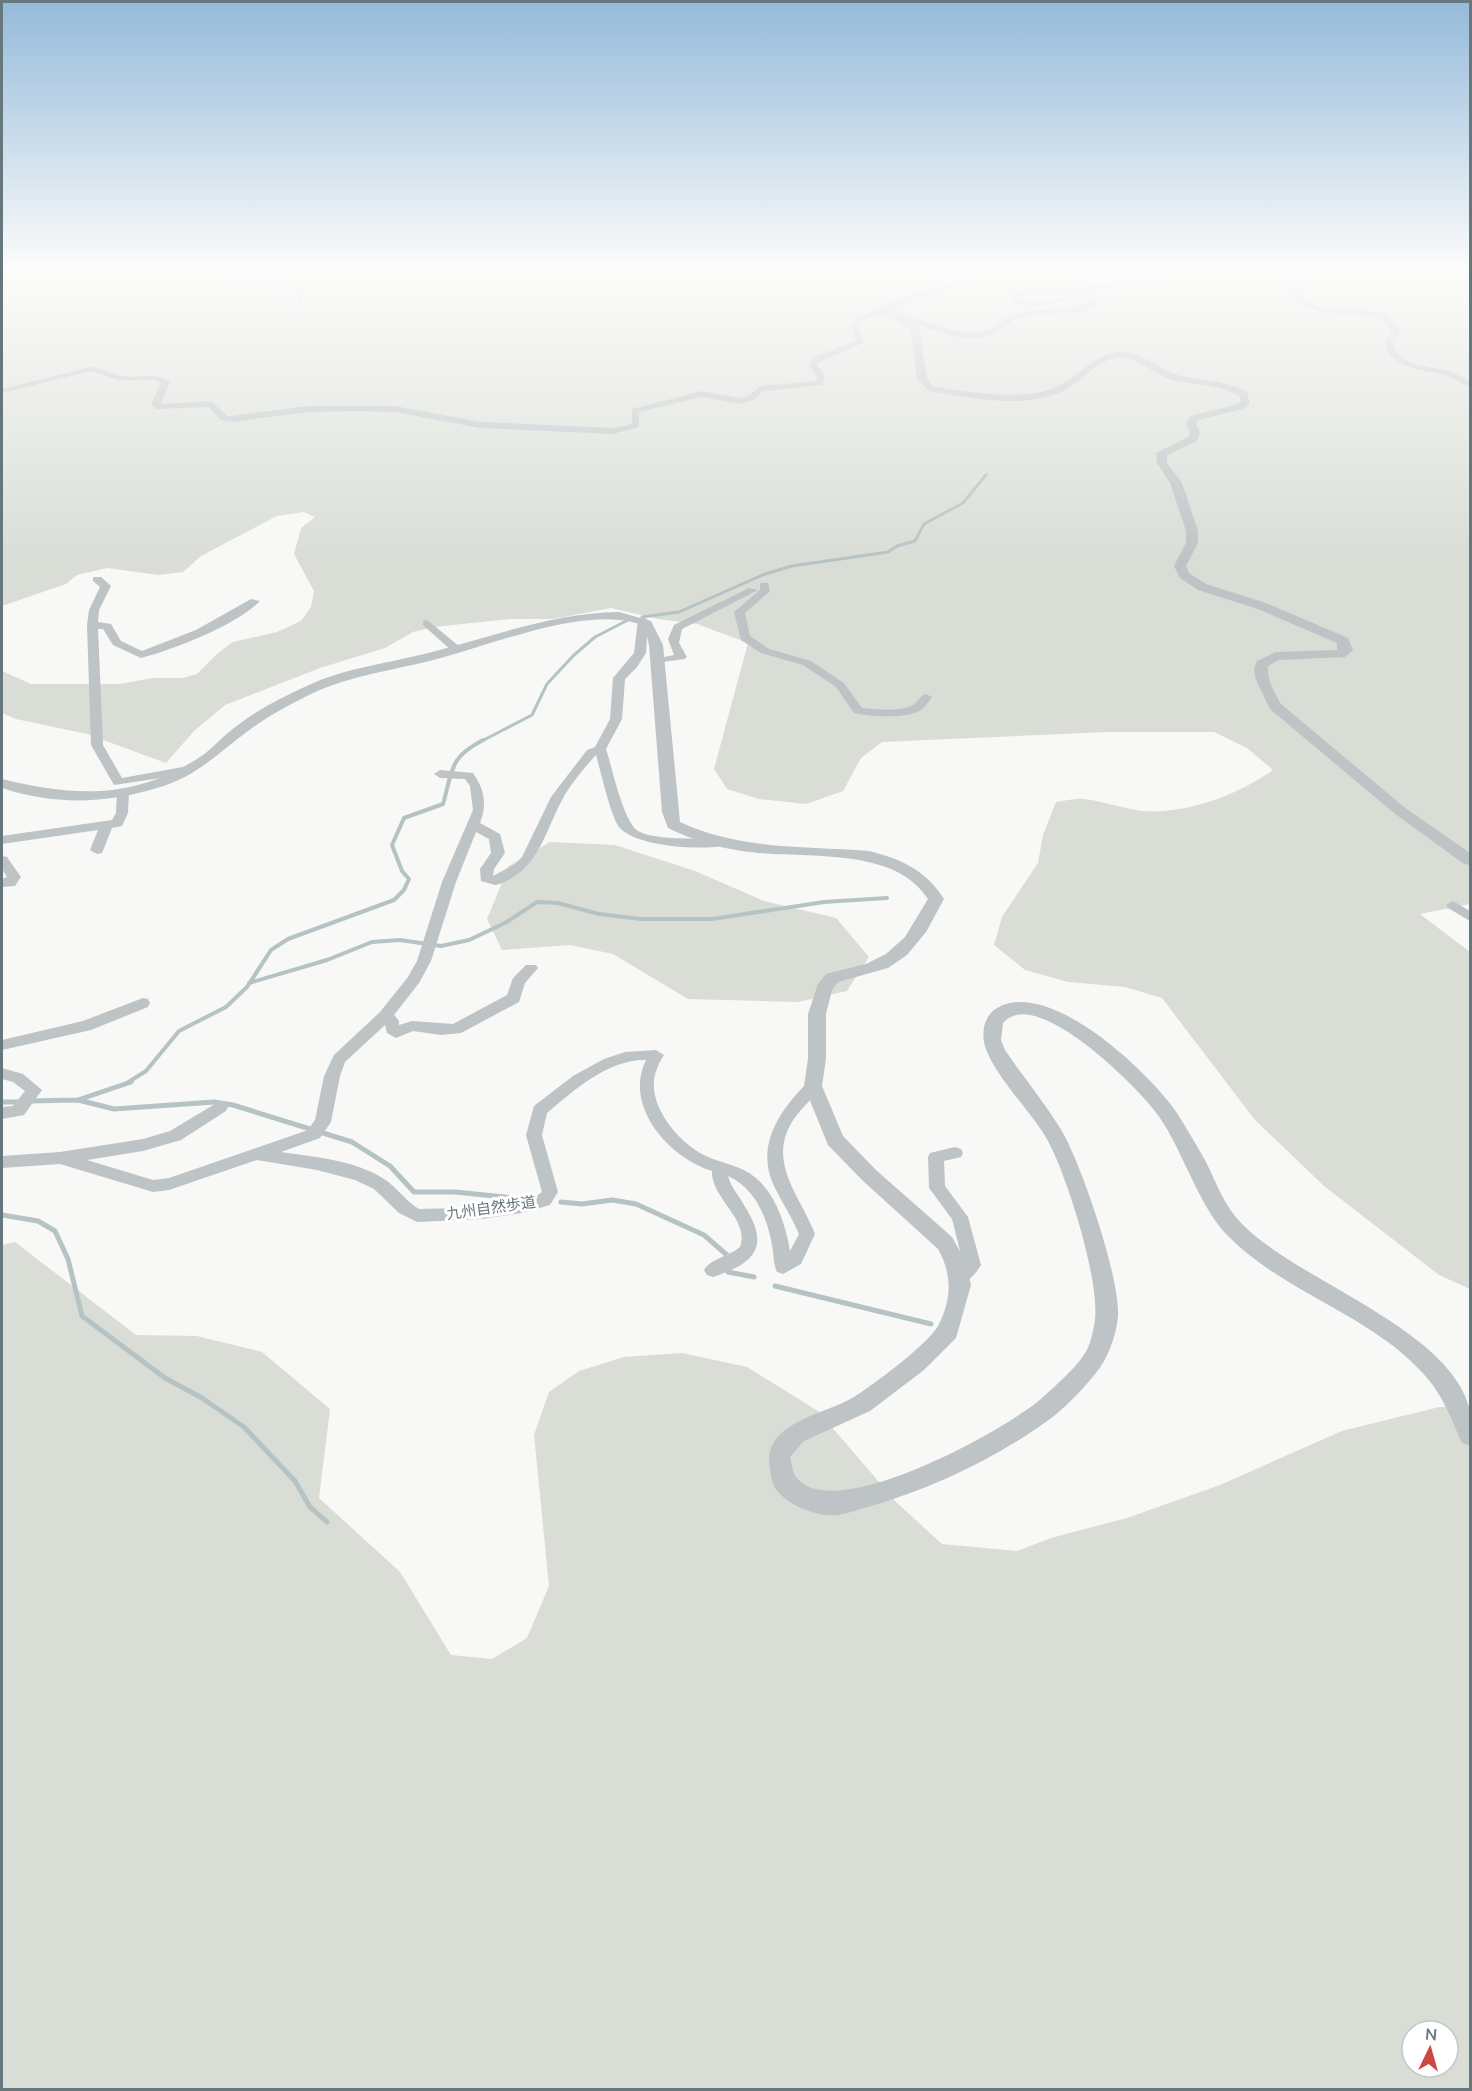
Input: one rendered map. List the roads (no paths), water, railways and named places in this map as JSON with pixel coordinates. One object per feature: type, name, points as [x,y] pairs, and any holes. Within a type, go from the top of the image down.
[{"type":"street","points":[[2,391],[41,383],[78,371],[101,370],[118,378],[155,378],[166,382],[155,404],[159,408],[211,404],[224,418],[232,419],[309,409],[395,409],[480,424],[613,431],[636,425],[635,411],[670,401],[702,394],[739,401],[751,398],[761,389],[820,383],[821,377],[815,368]]},
{"type":"street","points":[[921,368],[924,384],[939,390],[980,394],[1041,395],[1064,387],[1093,368]]},
{"type":"street","points":[[1151,368],[1170,376],[1223,384],[1243,394],[1246,402],[1239,408],[1194,418],[1191,424],[1195,433],[1193,439],[1161,453],[1162,463],[1176,483],[1192,531],[1192,543],[1180,566],[1184,575],[1215,593],[1262,606],[1343,641],[1346,650],[1340,654],[1276,656],[1262,664],[1260,669],[1265,686],[1275,706],[1399,810],[1470,860]]},
{"type":"street","points":[[1426,368],[1449,374],[1470,384]]},
{"type":"street","points":[[97,579],[106,586],[94,610],[92,625],[98,745],[116,780],[133,780],[183,771]]},
{"type":"street","points":[[658,661],[681,657],[672,645],[672,636],[678,627],[764,585],[765,591],[739,612],[745,638],[765,651],[807,663],[840,685],[858,711],[909,709],[917,707],[926,697]]},
{"type":"street","points":[[92,625],[107,626],[117,643],[141,655],[201,632],[237,614],[255,601]]},
{"type":"street","points":[[2,783],[21,790],[56,795],[123,792],[154,784],[213,755],[244,727],[271,709],[318,686],[455,648],[590,616],[619,615],[643,620],[652,630],[658,661],[670,812],[673,825],[687,833],[723,842]]},
{"type":"street","points":[[473,825],[495,837],[498,846],[498,852],[487,869],[486,878],[495,881],[511,873],[528,859],[557,797],[591,753],[600,749],[616,719],[619,678],[639,659],[644,645],[643,620]]},
{"type":"street","points":[[427,623],[455,648]]},
{"type":"street","points":[[600,749],[612,780],[624,825],[636,835],[668,842],[723,842],[869,856],[891,862],[920,879],[930,888],[936,899],[933,908],[913,939],[896,958],[832,978],[824,985],[818,1004],[817,1074],[813,1086],[835,1140],[869,1175],[945,1243],[956,1262],[961,1285],[948,1331],[916,1363],[862,1404],[796,1434],[784,1445],[779,1457],[784,1482],[802,1497],[820,1503],[844,1503],[896,1488],[962,1461],[1047,1408],[1094,1359],[1107,1316],[1106,1295],[1080,1197],[1055,1136],[996,1052],[991,1037],[993,1024],[1001,1013],[1019,1008],[1045,1012],[1082,1035],[1118,1063],[1157,1100],[1192,1155],[1217,1206],[1231,1226],[1259,1251],[1383,1327],[1430,1365],[1444,1384],[1470,1436]]},
{"type":"street","points":[[258,1154],[318,1128],[339,1059],[384,1016],[414,980],[449,882],[479,810],[476,786],[469,776],[449,774]]},
{"type":"street","points":[[2,840],[117,823],[122,813],[123,792]]},
{"type":"street","points":[[97,850],[106,826]]},
{"type":"street","points":[[2,860],[14,877],[10,883],[2,883]]},
{"type":"street","points":[[1453,905],[1470,917]]},
{"type":"street","points":[[384,1016],[392,1020],[392,1029],[396,1033],[412,1026],[441,1030],[456,1029],[514,998],[518,981],[531,968]]},
{"type":"street","points":[[2,1045],[86,1026],[143,1003]]},
{"type":"street","name":"九州自然歩道","points":[[2,1162],[60,1158],[153,1186],[169,1184],[258,1154],[339,1169],[376,1182],[405,1210],[419,1216],[452,1216],[529,1204],[544,1200],[550,1192],[534,1135],[540,1110],[604,1065],[623,1058],[644,1054],[656,1055],[647,1073],[645,1087],[654,1113],[680,1146],[693,1157],[746,1178],[771,1211],[783,1254],[783,1267],[795,1259],[807,1234],[778,1175],[774,1150],[777,1135],[784,1121],[813,1086]]},
{"type":"street","points":[[2,1074],[18,1078],[33,1090],[18,1111],[2,1113]]},
{"type":"street","points":[[60,1158],[143,1145],[175,1136],[220,1107]]},
{"type":"street","points":[[955,1153],[936,1157],[936,1181],[937,1188],[960,1217],[971,1252],[972,1265],[960,1277]]},
{"type":"street","points":[[713,1270],[736,1260],[747,1251],[750,1243],[744,1216],[720,1181],[720,1167]]},
{"type":"waterway","points":[[642,617],[679,612],[765,574],[792,566],[888,552],[897,546],[915,541],[924,524],[963,503],[986,475]]},
{"type":"waterway","points":[[480,742],[532,715],[547,684],[573,656],[595,637],[628,620]]},
{"type":"waterway","points":[[250,983],[271,950],[288,939],[394,900],[404,890],[409,879],[402,871],[392,845],[404,818],[443,804],[451,773],[458,759],[472,746],[483,740]]},
{"type":"waterway","points":[[250,983],[327,960],[372,942],[400,940],[441,946],[469,940],[505,923],[537,902],[558,903],[599,914],[641,919],[712,919],[824,902],[887,898]]},
{"type":"waterway","points":[[127,1083],[146,1071],[179,1031],[226,1007],[250,983]]},
{"type":"waterway","points":[[78,1100],[131,1082]]},
{"type":"waterway","points":[[29,1101],[78,1100]]},
{"type":"waterway","points":[[78,1100],[114,1109],[214,1102],[233,1105],[352,1142],[390,1166],[414,1192],[455,1192],[524,1199]]},
{"type":"waterway","points":[[2,1102],[20,1102]]},
{"type":"waterway","points":[[561,1202],[582,1204],[612,1200],[636,1204],[704,1235],[728,1256]]},
{"type":"waterway","points":[[2,1215],[38,1221],[55,1231],[68,1259],[82,1316],[165,1378],[202,1398],[244,1427],[295,1481],[310,1507],[327,1522]]},
{"type":"waterway","points":[[728,1272],[754,1277]]},
{"type":"waterway","points":[[775,1286],[931,1324]]}]
